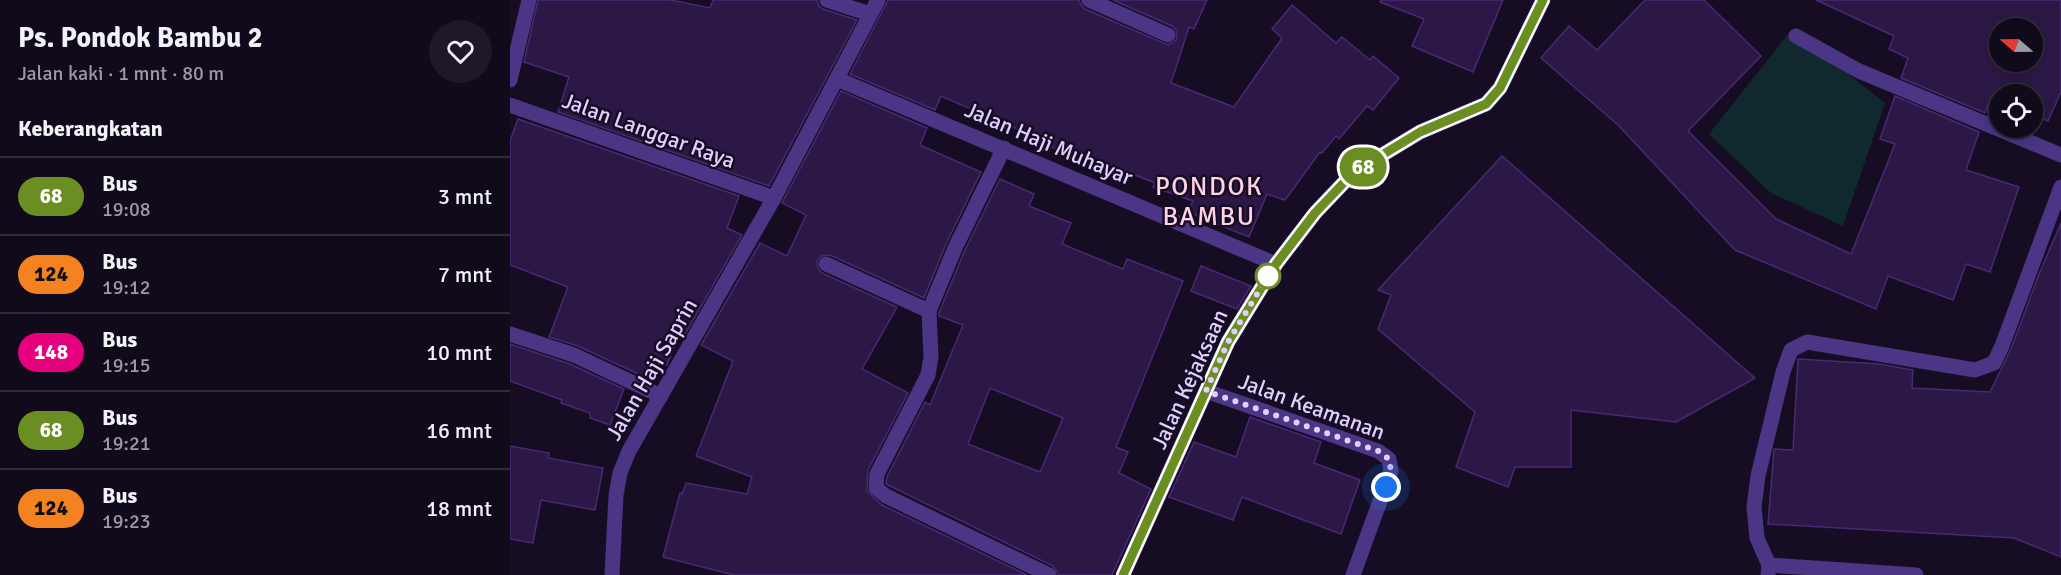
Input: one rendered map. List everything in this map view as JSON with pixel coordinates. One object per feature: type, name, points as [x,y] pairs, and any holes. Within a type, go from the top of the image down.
[{"type":"street","points":[[510,80],[530,0]]},
{"type":"street","points":[[827,0],[874,7]]},
{"type":"street","points":[[1089,0],[1168,35]]},
{"type":"street","name":"Jalan Kejaksaan","points":[[1123,575],[1228,342],[1276,264],[1315,213],[1354,172],[1420,132],[1486,104],[1500,88],[1543,0]]},
{"type":"street","name":"Jalan Haji Saprin","points":[[612,575],[616,495],[620,473],[629,451],[774,198],[874,7]]},
{"type":"street","points":[[1796,36],[1859,71],[2061,156]]},
{"type":"street","name":"Jalan Haji Muhayar","points":[[837,79],[1276,264]]},
{"type":"street","name":"Jalan Langgar Raya","points":[[510,105],[774,198]]},
{"type":"street","points":[[1004,148],[951,256],[929,311],[931,357],[928,375],[877,474],[876,488],[886,496],[1049,575]]},
{"type":"street","points":[[1916,575],[1768,570],[1757,538],[1754,507],[1758,476],[1783,372],[1791,350],[1807,342],[1975,370],[1994,363],[2061,187]]},
{"type":"street","points":[[826,264],[929,311]]},
{"type":"street","points":[[510,334],[574,356],[661,396]]},
{"type":"street","name":"Jalan Keamanan","points":[[1206,391],[1378,451],[1389,459],[1391,471],[1353,575]]},
{"type":"green space","points":[[1792,29],[1885,103],[1843,226],[1771,193],[1709,134]]},
{"type":"building","points":[[538,0],[671,0],[710,8],[713,0],[817,0],[823,9],[857,20],[769,186],[558,112],[569,77],[524,62]]},
{"type":"building","points":[[888,0],[1079,0],[1085,9],[1168,45],[1177,38],[1176,30],[1172,26],[1113,0],[1207,0],[1194,29],[1189,27],[1171,83],[1234,107],[1282,38],[1272,29],[1292,5],[1336,43],[1342,37],[1370,60],[1373,56],[1399,78],[1373,110],[1367,106],[1339,139],[1336,136],[1322,153],[1320,152],[1285,200],[1267,194],[1249,237],[1188,212],[1193,201],[1153,187],[1155,183],[1068,148],[1066,153],[1035,140],[1036,137],[941,96],[935,110],[850,74]]},
{"type":"building","points":[[1381,0],[1503,0],[1473,72],[1412,46],[1424,19],[1380,2]]},
{"type":"building","points":[[1645,0],[1704,0],[1761,56],[1688,131],[1776,219],[1851,254],[1895,144],[1880,139],[1895,96],[1979,132],[1966,170],[2019,187],[1990,272],[1966,264],[1953,300],[1888,276],[1876,309],[1735,250],[1618,125],[1541,58],[1569,26],[1597,50]]},
{"type":"building","points":[[1816,0],[2061,0],[2061,92],[2048,121],[2043,119],[2043,84],[1989,84],[1989,102],[1985,113],[1901,78],[1908,58],[1889,49],[1894,36]]},
{"type":"building","points":[[841,91],[927,128],[920,145],[981,172],[946,244],[924,298],[830,255],[821,256],[817,261],[818,269],[822,273],[897,307],[862,369],[908,393],[868,470],[867,491],[882,505],[1027,575],[734,575],[663,557],[680,493],[682,494],[686,483],[747,494],[752,477],[696,456],[733,361],[701,345],[760,243],[787,256],[806,215],[782,203]]},
{"type":"building","points":[[518,119],[739,196],[727,228],[742,235],[684,336],[679,334],[667,365],[660,363],[653,381],[578,346],[549,337],[568,287],[510,265],[510,141]]},
{"type":"building","points":[[1502,156],[1755,378],[1676,422],[1571,410],[1571,467],[1515,467],[1508,487],[1456,467],[1475,412],[1378,329],[1391,295],[1378,290]]},
{"type":"building","points":[[1000,179],[1034,194],[1029,206],[1071,223],[1062,244],[1123,269],[1127,259],[1183,281],[1116,447],[1128,452],[1119,473],[1151,489],[1112,575],[1059,575],[1053,566],[886,484],[887,477],[925,402],[930,405],[963,325],[939,316],[939,313],[964,252]],"holes":[[[990,388],[1063,418],[1040,472],[968,444]]]},
{"type":"building","points":[[2061,223],[2061,557],[2014,538],[1768,524],[1774,449],[1793,450],[1798,359],[1880,364],[1913,370],[1912,388],[1990,392],[2011,349]]},
{"type":"building","points":[[1201,266],[1251,286],[1237,309],[1191,291]]},
{"type":"building","points":[[510,344],[570,364],[624,389],[610,425],[590,418],[590,413],[561,403],[562,400],[510,381]]},
{"type":"building","points":[[1250,417],[1321,442],[1314,463],[1360,480],[1341,534],[1242,497],[1233,520],[1169,497],[1194,442],[1236,457]]},
{"type":"building","points":[[510,446],[549,453],[548,458],[603,468],[595,510],[541,500],[533,543],[510,539]]},
{"type":"bus line","name":"68","points":[[1123,575],[1228,342],[1276,264],[1315,213],[1354,172],[1420,132],[1486,104],[1500,88],[1543,0]]},
{"type":"district","name":"PONDOK BAMBU","points":[[1209,200]]},
{"type":"route","points":[[1268,276],[1228,342],[1206,391],[1378,451],[1389,459],[1391,471],[1386,487]]}]
